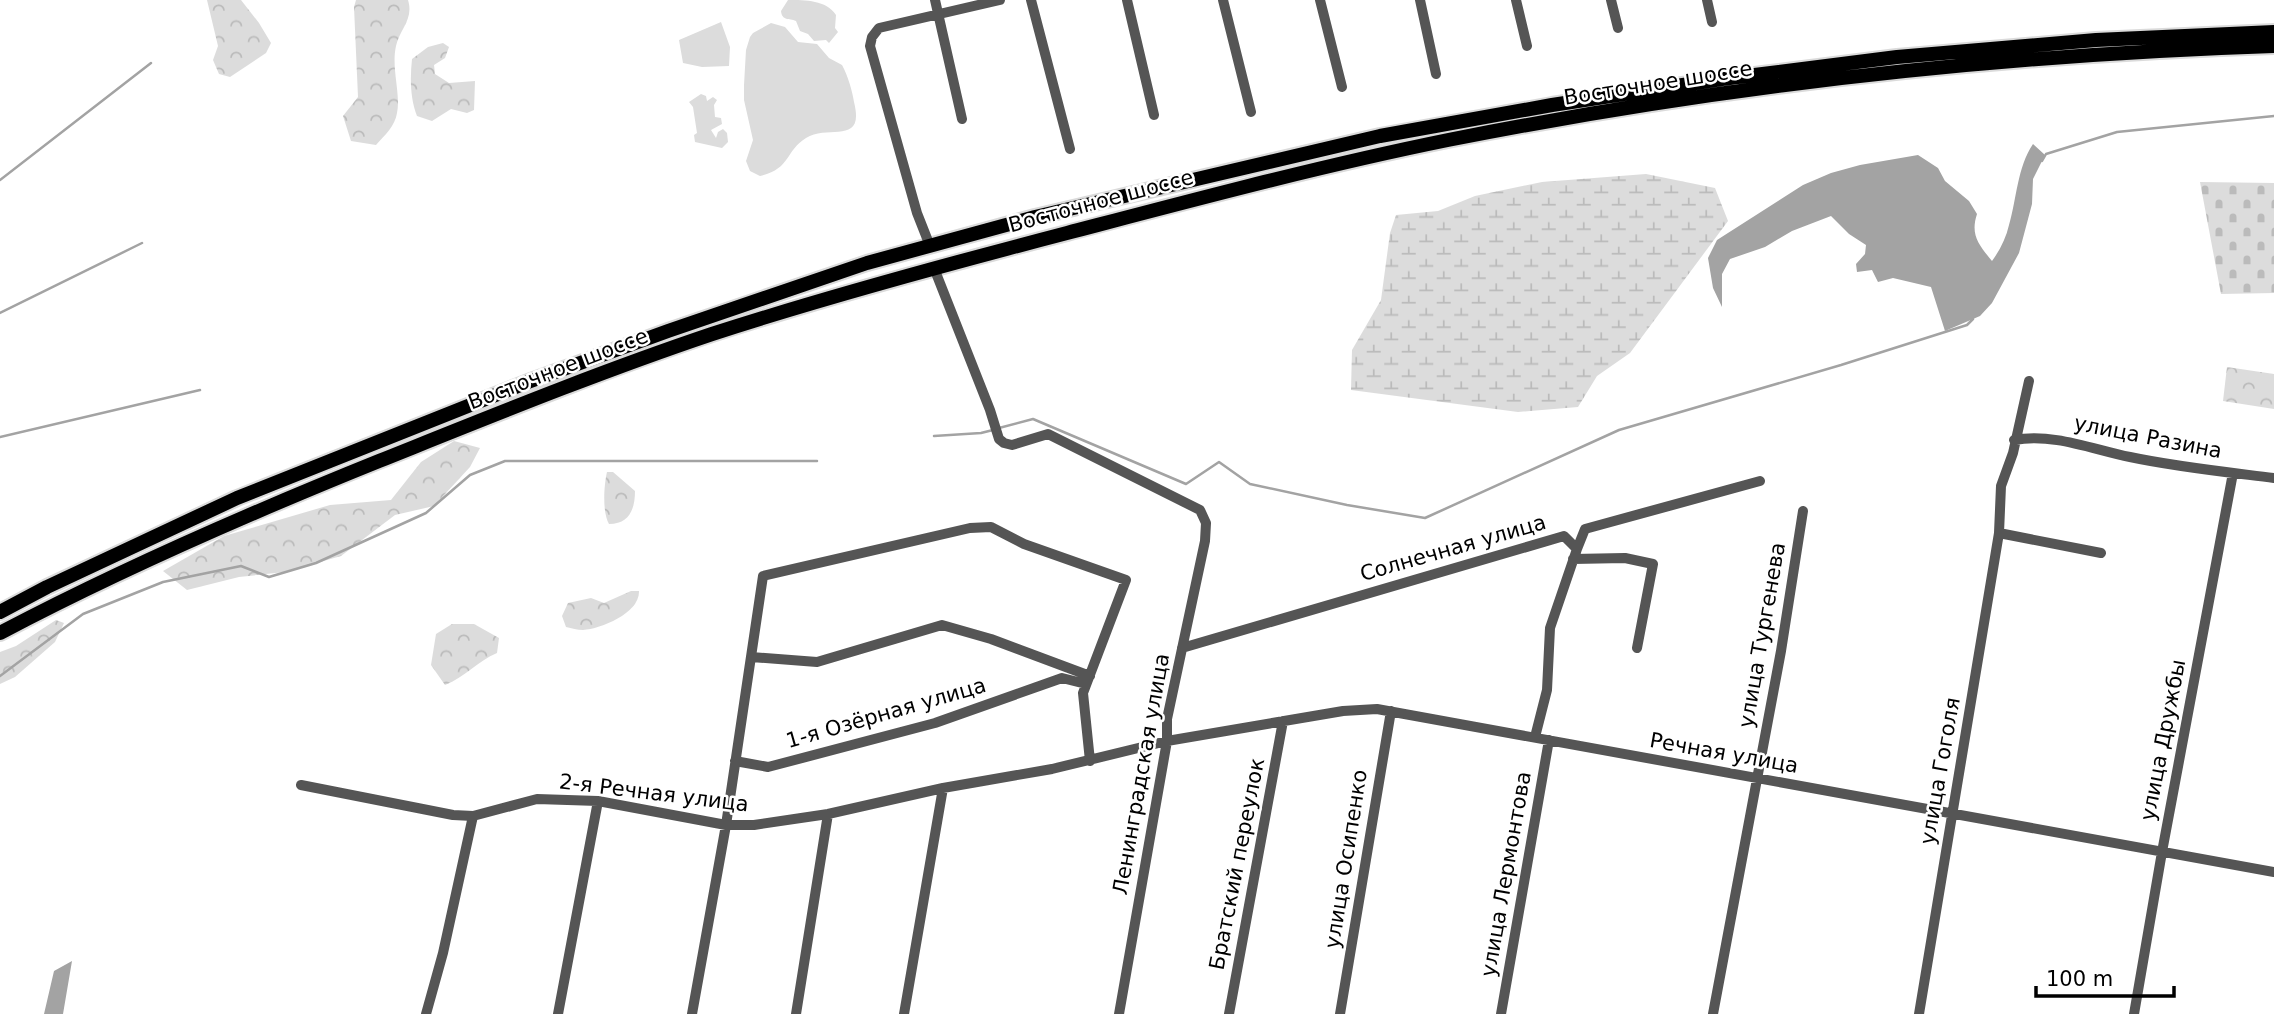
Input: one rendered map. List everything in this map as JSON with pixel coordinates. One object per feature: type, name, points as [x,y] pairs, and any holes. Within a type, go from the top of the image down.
[{"type":"highway","name":"Восточное шоссе","points":[[0,612],[47,587],[237,498],[528,382],[867,263],[1035,217],[1380,136],[1552,105],[1722,79],[1897,57],[2082,41],[2274,32]]},
{"type":"highway","name":"Восточное шоссе","points":[[0,633],[244,516],[533,399],[713,334],[934,268],[1189,200],[1445,141],[1597,113],[1756,89],[1940,68],[2141,50],[2274,46]]},
{"type":"highway","points":[[1189,200],[1199,194],[1251,180],[1258,177],[1259,172],[1251,169],[1223,173]]},
{"type":"highway","points":[[668,331],[663,343],[673,349]]},
{"type":"street","points":[[935,0],[962,119]]},
{"type":"street","points":[[930,246],[917,212],[870,46],[872,37],[879,28],[1000,0]]},
{"type":"street","points":[[1031,0],[1070,149]]},
{"type":"street","points":[[1127,0],[1154,115]]},
{"type":"street","points":[[1223,0],[1251,112]]},
{"type":"street","points":[[1320,0],[1342,87]]},
{"type":"street","points":[[1420,0],[1436,74]]},
{"type":"street","points":[[1516,0],[1527,46]]},
{"type":"street","points":[[1611,0],[1618,28]]},
{"type":"street","points":[[1707,0],[1712,22]]},
{"type":"street","name":"Ленинградская улица","points":[[934,268],[999,439],[1012,445],[1048,434],[1200,510],[1206,523],[1205,541],[1167,719],[1167,741],[1119,1014]]},
{"type":"street","name":"улица Гоголя","points":[[1919,1014],[1999,534],[2001,486],[2012,453],[2029,381]]},
{"type":"street","name":"улица Разина","points":[[2014,440],[2035,436],[2052,438],[2132,458],[2274,478]]},
{"type":"street","name":"улица Дружбы","points":[[2134,1014],[2233,473]]},
{"type":"street","points":[[1535,737],[1547,690],[1550,628],[1586,529],[1760,481]]},
{"type":"street","name":"улица Тургенева","points":[[1713,1014],[1781,651],[1803,511]]},
{"type":"street","points":[[692,1014],[726,825],[763,576],[970,528],[991,527],[1024,544],[1126,580],[1083,693],[1090,761]]},
{"type":"street","points":[[1999,534],[2101,553]]},
{"type":"street","name":"Солнечная улица","points":[[1182,648],[1564,536],[1577,549]]},
{"type":"street","points":[[1573,559],[1625,558],[1653,564],[1637,648]]},
{"type":"street","points":[[751,657],[817,662],[942,625],[991,639],[1088,680]]},
{"type":"street","name":"1-я Озёрная улица","points":[[735,761],[768,767],[935,723],[1062,678],[1088,680]]},
{"type":"street","name":"Речная улица","points":[[1167,741],[1362,709],[1391,711],[2274,872]]},
{"type":"street","name":"улица Осипенко","points":[[1340,1014],[1391,711]]},
{"type":"street","name":"Братский переулок","points":[[1228,1014],[1283,721]]},
{"type":"street","name":"улица Лермонтова","points":[[1501,1014],[1549,740]]},
{"type":"street","name":"2-я Речная улица","points":[[302,785],[453,815],[473,816],[537,799],[598,801],[726,825],[754,825],[828,814],[1090,761],[1167,741]]},
{"type":"street","points":[[904,1014],[943,789]]},
{"type":"street","points":[[558,1014],[598,801]]},
{"type":"street","points":[[796,1014],[828,814]]},
{"type":"street","points":[[426,1014],[443,953],[473,816]]},
{"type":"green space","points":[[207,0],[241,0],[271,43],[266,53],[230,77],[219,74],[213,60],[218,46]]},
{"type":"green space","points":[[356,0],[408,0],[409,7],[408,18],[395,54],[398,98],[396,118],[376,145],[351,141],[343,116],[358,97],[354,7]]},
{"type":"green space","points":[[788,0],[815,2],[832,10],[836,15],[835,28],[838,32],[829,43],[826,40],[814,41],[808,34],[800,31],[796,21],[783,16],[781,11]]},
{"type":"green space","points":[[721,22],[730,47],[729,66],[702,67],[683,63],[679,40]]},
{"type":"green space","points":[[771,23],[785,27],[798,42],[817,44],[829,58],[842,65],[851,88],[856,116],[850,129],[815,134],[806,138],[777,169],[760,176],[750,171],[746,161],[753,140],[744,100],[746,50],[753,33]]},
{"type":"green space","points":[[443,43],[449,47],[445,58],[434,65],[435,74],[449,83],[475,81],[474,110],[467,113],[451,109],[432,121],[417,116],[411,88],[412,59],[428,47]]},
{"type":"green space","points":[[701,94],[706,96],[707,101],[713,97],[717,100],[714,105],[715,117],[721,118],[722,124],[711,130],[716,138],[718,132],[723,129],[727,133],[728,142],[722,148],[695,142],[694,135],[697,133],[693,107],[689,102]]},
{"type":"green space","points":[[1646,174],[1715,188],[1728,221],[1630,353],[1597,376],[1578,407],[1518,412],[1351,390],[1352,350],[1381,300],[1390,233],[1396,215],[1438,211],[1475,196],[1542,182]]},
{"type":"green space","points":[[2200,182],[2274,183],[2274,293],[2221,294]]},
{"type":"green space","points":[[2227,367],[2274,374],[2274,409],[2223,401]]},
{"type":"green space","points":[[454,441],[480,448],[470,467],[434,506],[395,515],[341,556],[285,572],[239,577],[187,590],[163,571],[224,536],[330,505],[391,500],[421,462]]},
{"type":"green space","points":[[607,472],[613,472],[635,491],[630,514],[622,521],[609,524],[604,506]]},
{"type":"green space","points":[[631,591],[639,591],[638,599],[626,613],[609,623],[581,630],[566,627],[562,616],[568,603],[591,598],[604,603]]},
{"type":"green space","points":[[56,620],[64,623],[55,642],[15,677],[0,684],[0,652],[16,646]]},
{"type":"green space","points":[[452,624],[474,624],[499,638],[497,653],[445,685],[431,665],[436,634]]},
{"type":"shaded area","points":[[2033,144],[2045,155],[2033,179],[2032,204],[2019,253],[1992,303],[1980,316],[1945,331],[1931,287],[1893,278],[1878,282],[1872,270],[1857,272],[1856,264],[1865,254],[1866,245],[1849,234],[1831,216],[1792,231],[1765,247],[1730,259],[1722,274],[1722,307],[1713,288],[1708,258],[1717,240],[1803,185],[1831,173],[1918,155],[1938,168],[1945,181],[1969,201],[1977,214],[1975,234],[1992,261],[2006,235],[2020,173]]},
{"type":"shaded area","points":[[72,961],[63,1014],[44,1014],[54,971]]},
{"type":"waterway","points":[[0,180],[151,63]]},
{"type":"waterway","points":[[2042,161],[2046,154],[2117,132],[2274,116]]},
{"type":"waterway","points":[[0,313],[142,243]]},
{"type":"waterway","points":[[999,428],[1033,419],[1186,484],[1219,462],[1250,484],[1347,505],[1425,518],[1619,430],[1841,365],[1967,325],[1973,319]]},
{"type":"waterway","points":[[0,437],[200,390]]},
{"type":"waterway","points":[[934,436],[993,430]]},
{"type":"waterway","points":[[0,676],[83,614],[163,582],[241,566],[269,577],[316,563],[426,513],[470,475],[505,461],[817,461]]}]
